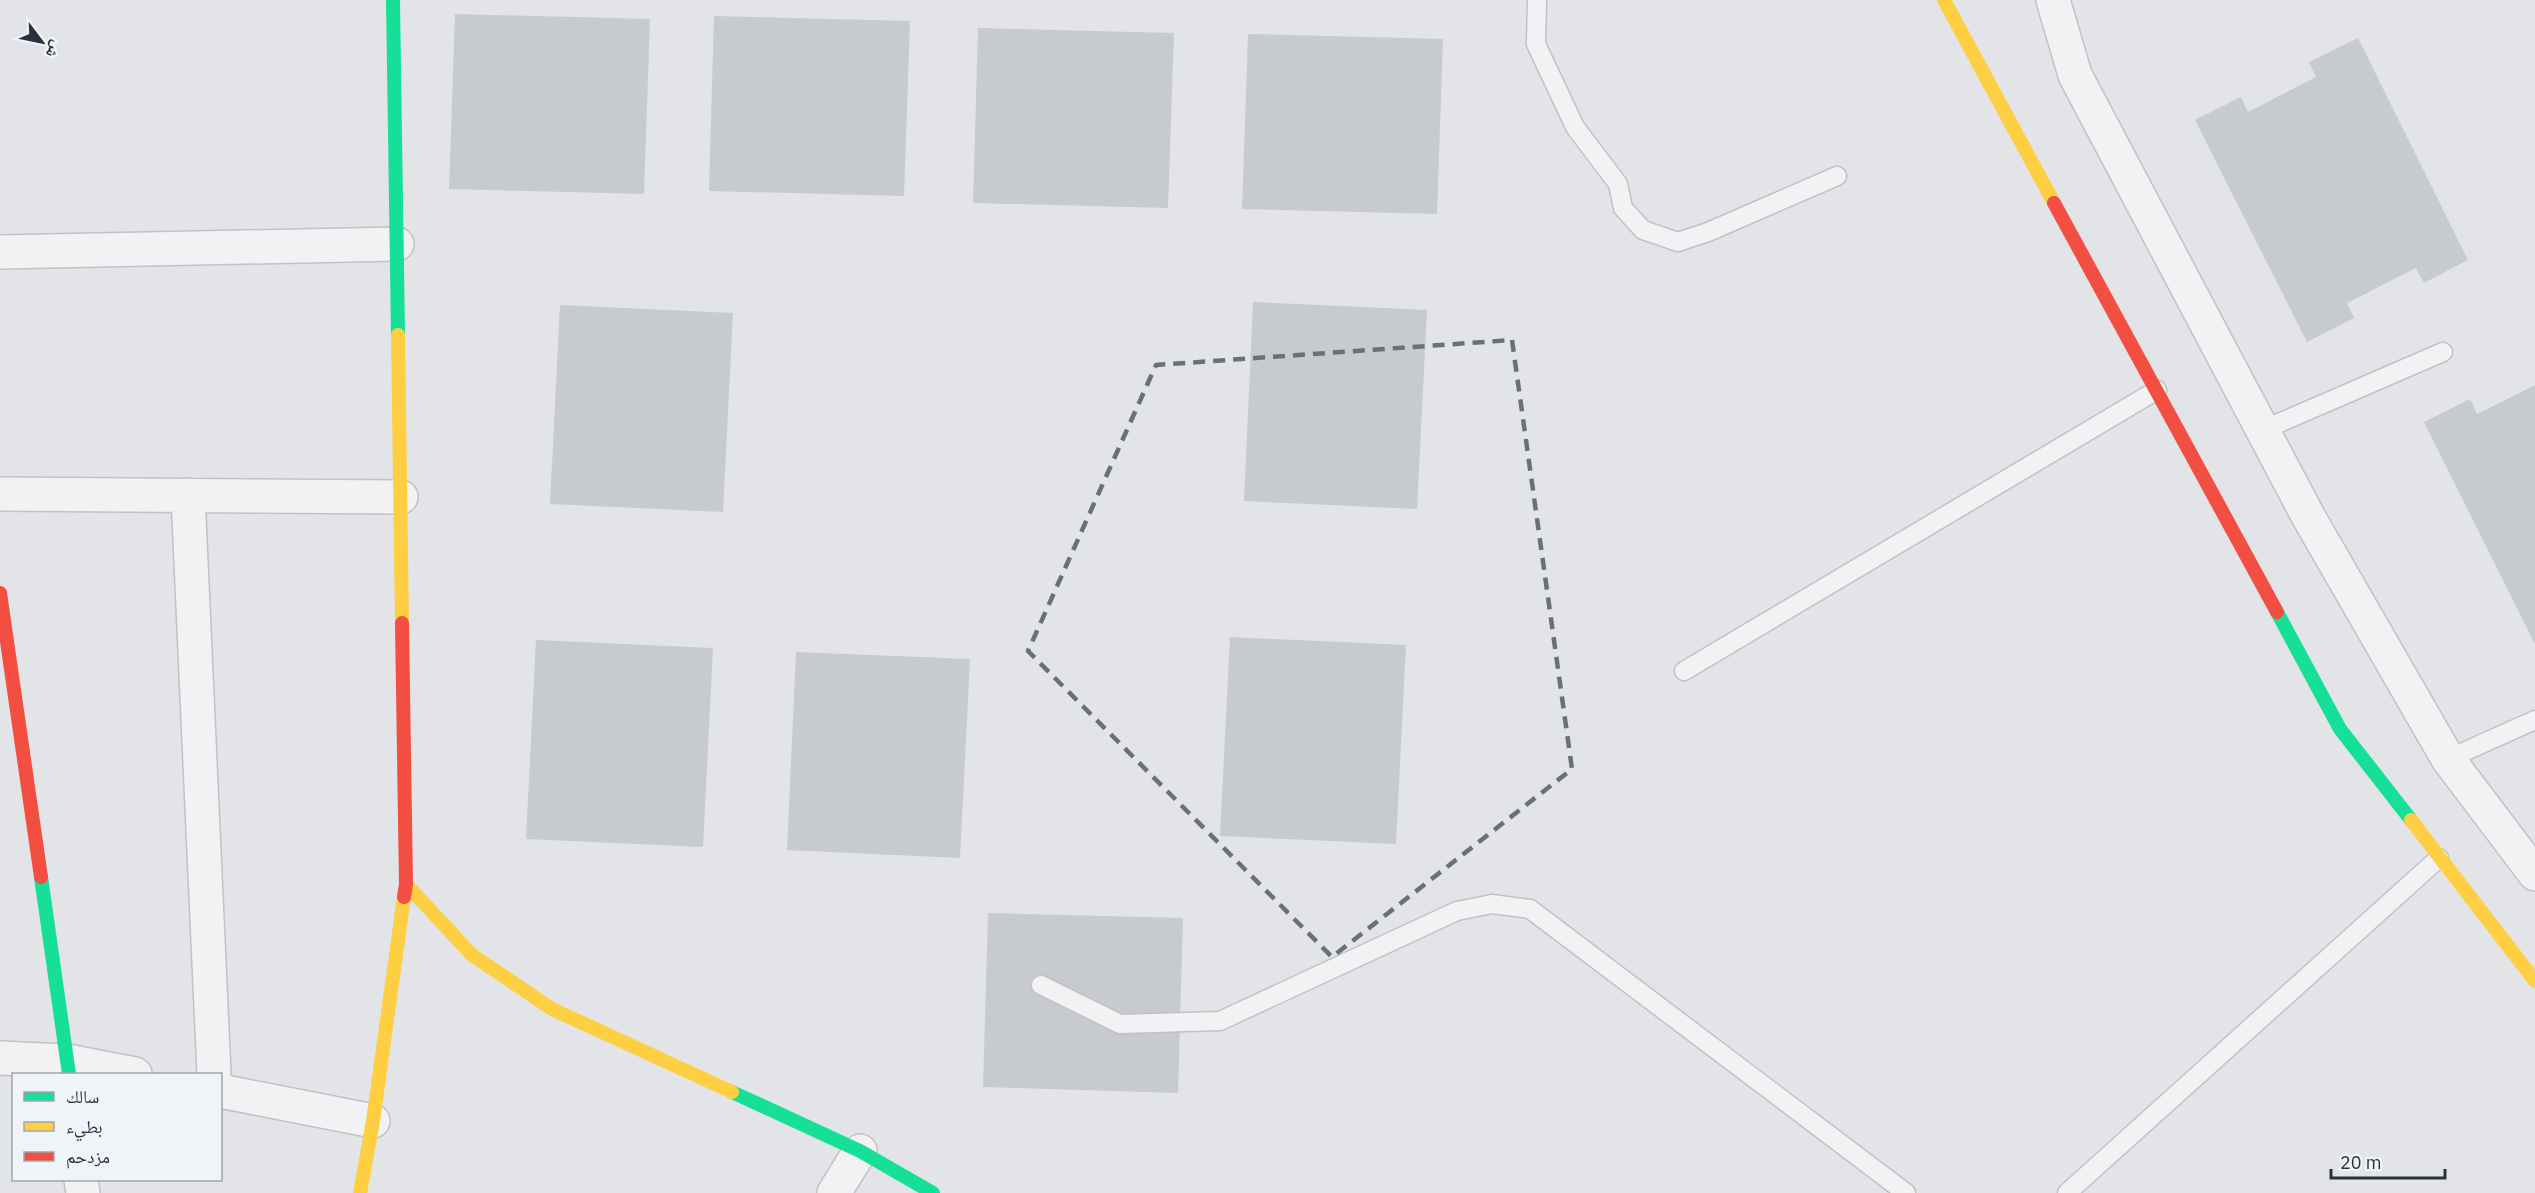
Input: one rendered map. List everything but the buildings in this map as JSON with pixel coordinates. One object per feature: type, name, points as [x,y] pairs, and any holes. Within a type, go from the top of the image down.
[{"type":"street","points":[[360,1193],[373,1121],[406,884],[393,0]]},
{"type":"street","points":[[1944,0],[2340,729],[2535,981]]},
{"type":"street","points":[[2053,0],[2075,75],[2314,527],[2448,759],[2535,874]]},
{"type":"street","points":[[0,252],[397,244]]},
{"type":"street","points":[[0,494],[401,497]]},
{"type":"street","points":[[188,495],[214,1073]]},
{"type":"street","points":[[0,593],[68,1068]]},
{"type":"street","points":[[406,884],[472,955],[552,1009],[860,1151],[933,1193]]},
{"type":"street","points":[[0,1058],[124,1073]]},
{"type":"street","points":[[222,1091],[373,1121]]},
{"type":"street","points":[[834,1193],[860,1151]]},
{"type":"lane","points":[[1537,0],[1536,44],[1575,127],[1618,184],[1623,208],[1643,230],[1678,242],[1708,232],[1837,176]]},
{"type":"lane","points":[[2263,430],[2442,352]]},
{"type":"lane","points":[[1684,671],[2157,390]]},
{"type":"lane","points":[[2448,759],[2535,720]]},
{"type":"lane","points":[[2067,1193],[2439,858]]},
{"type":"lane","points":[[1041,985],[1120,1024],[1220,1021],[1457,910],[1492,904],[1530,909],[1906,1193]]},
{"type":"highlighted area","points":[[1512,340],[1572,769],[1332,957],[1028,651],[1156,365]]},
{"type":"traffic: fast","points":[[393,0],[398,335]]},
{"type":"traffic: fast","points":[[2277,612],[2340,729],[2411,820]]},
{"type":"traffic: fast","points":[[41,877],[69,1073]]},
{"type":"traffic: fast","points":[[732,1092],[860,1151],[933,1193]]},
{"type":"traffic: slow","points":[[1944,0],[2054,203]]},
{"type":"traffic: slow","points":[[398,335],[402,623]]},
{"type":"traffic: slow","points":[[2411,820],[2535,981]]},
{"type":"traffic: slow","points":[[406,884],[472,955],[552,1009],[732,1092]]},
{"type":"traffic: slow","points":[[360,1193],[373,1121],[404,897]]},
{"type":"traffic: jam","points":[[2054,203],[2277,612]]},
{"type":"traffic: jam","points":[[0,593],[41,877]]},
{"type":"traffic: jam","points":[[402,623],[406,884],[404,897]]}]
